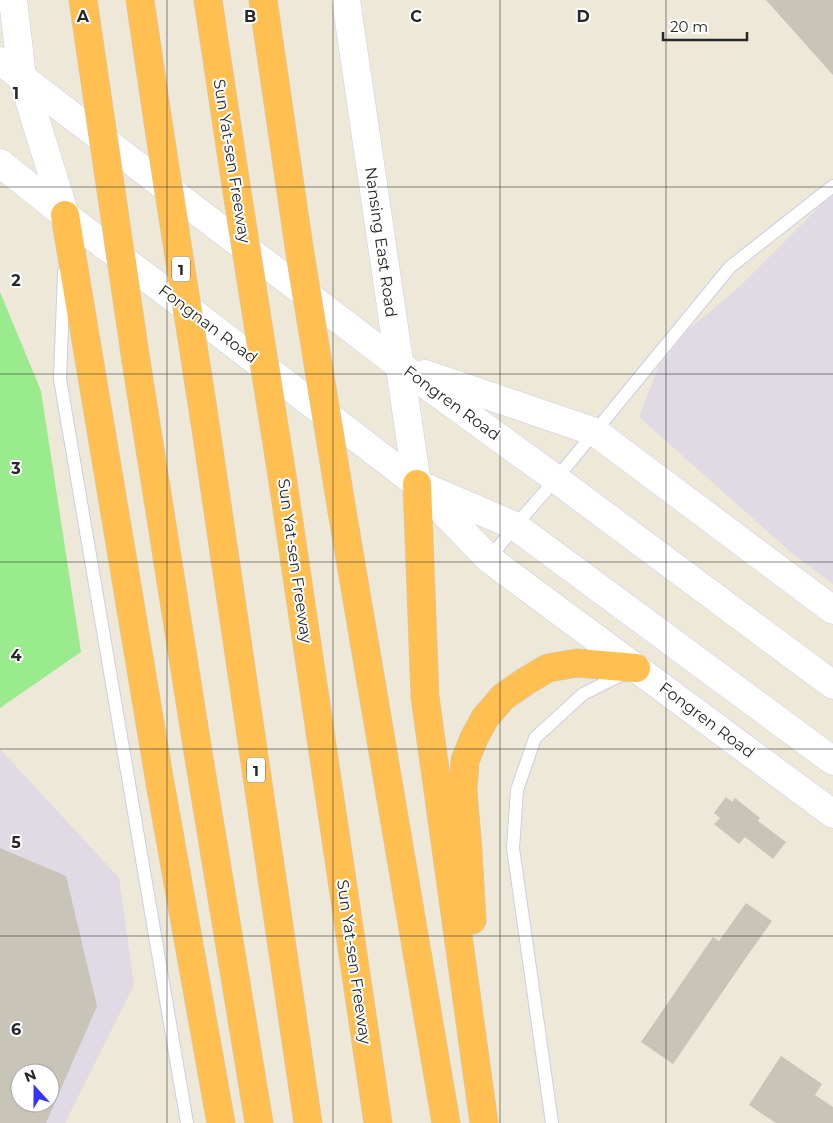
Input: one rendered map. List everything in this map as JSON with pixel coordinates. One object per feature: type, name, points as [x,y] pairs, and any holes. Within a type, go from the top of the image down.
[{"type":"highway","points":[[83,0],[136,361],[259,1123]]},
{"type":"highway","name":"1","points":[[140,0],[204,416],[308,1123]]},
{"type":"highway","name":"Sun Yat-sen Freeway","points":[[208,0],[236,192],[283,482],[378,1123]]},
{"type":"highway","points":[[263,0],[299,247],[342,511],[446,1123]]},
{"type":"highway","points":[[65,215],[159,777],[221,1123]]},
{"type":"highway","points":[[416,484],[425,696],[483,1114]]},
{"type":"highway","points":[[483,1114],[463,791],[465,761],[477,731],[503,696],[548,668],[577,663],[636,668]]},
{"type":"main road","points":[[13,0],[22,77],[65,215]]},
{"type":"main road","name":"Nansing East Road","points":[[346,0],[416,484]]},
{"type":"main road","points":[[0,61],[400,365]]},
{"type":"main road","name":"Fongnan Road","points":[[0,163],[416,484]]},
{"type":"main road","name":"Fongren Road","points":[[400,365],[595,432],[833,610]]},
{"type":"main road","name":"Fongren Road","points":[[400,365],[833,685]]},
{"type":"main road","points":[[416,484],[515,526],[833,761]]},
{"type":"main road","name":"Fongren Road","points":[[416,484],[489,558],[833,814]]},
{"type":"lane","points":[[489,558],[730,267],[833,186]]},
{"type":"lane","points":[[65,215],[60,379],[187,1123]]},
{"type":"lane","points":[[552,1123],[513,848],[517,790],[535,738],[583,694],[636,668]]},
{"type":"shaded area","points":[[833,193],[833,584],[793,554],[639,417],[658,368],[686,332],[739,287]]},
{"type":"shaded area","points":[[0,749],[119,878],[134,985],[65,1123],[0,1123]]},
{"type":"green space","points":[[0,292],[41,391],[81,652],[0,708]]},
{"type":"building","points":[[766,0],[833,0],[833,75]]},
{"type":"building","points":[[726,797],[732,802],[735,798],[760,818],[758,821],[786,842],[773,859],[745,837],[739,844],[714,824],[720,818],[714,813]]},
{"type":"building","points":[[0,848],[66,876],[97,1006],[60,1091],[60,1063],[10,1063],[10,1113],[50,1113],[46,1123],[0,1123]]},
{"type":"building","points":[[746,903],[772,921],[673,1064],[641,1042],[713,937],[719,941]]},
{"type":"building","points":[[781,1056],[822,1084],[815,1095],[833,1107],[833,1123],[776,1123],[749,1105]]}]
